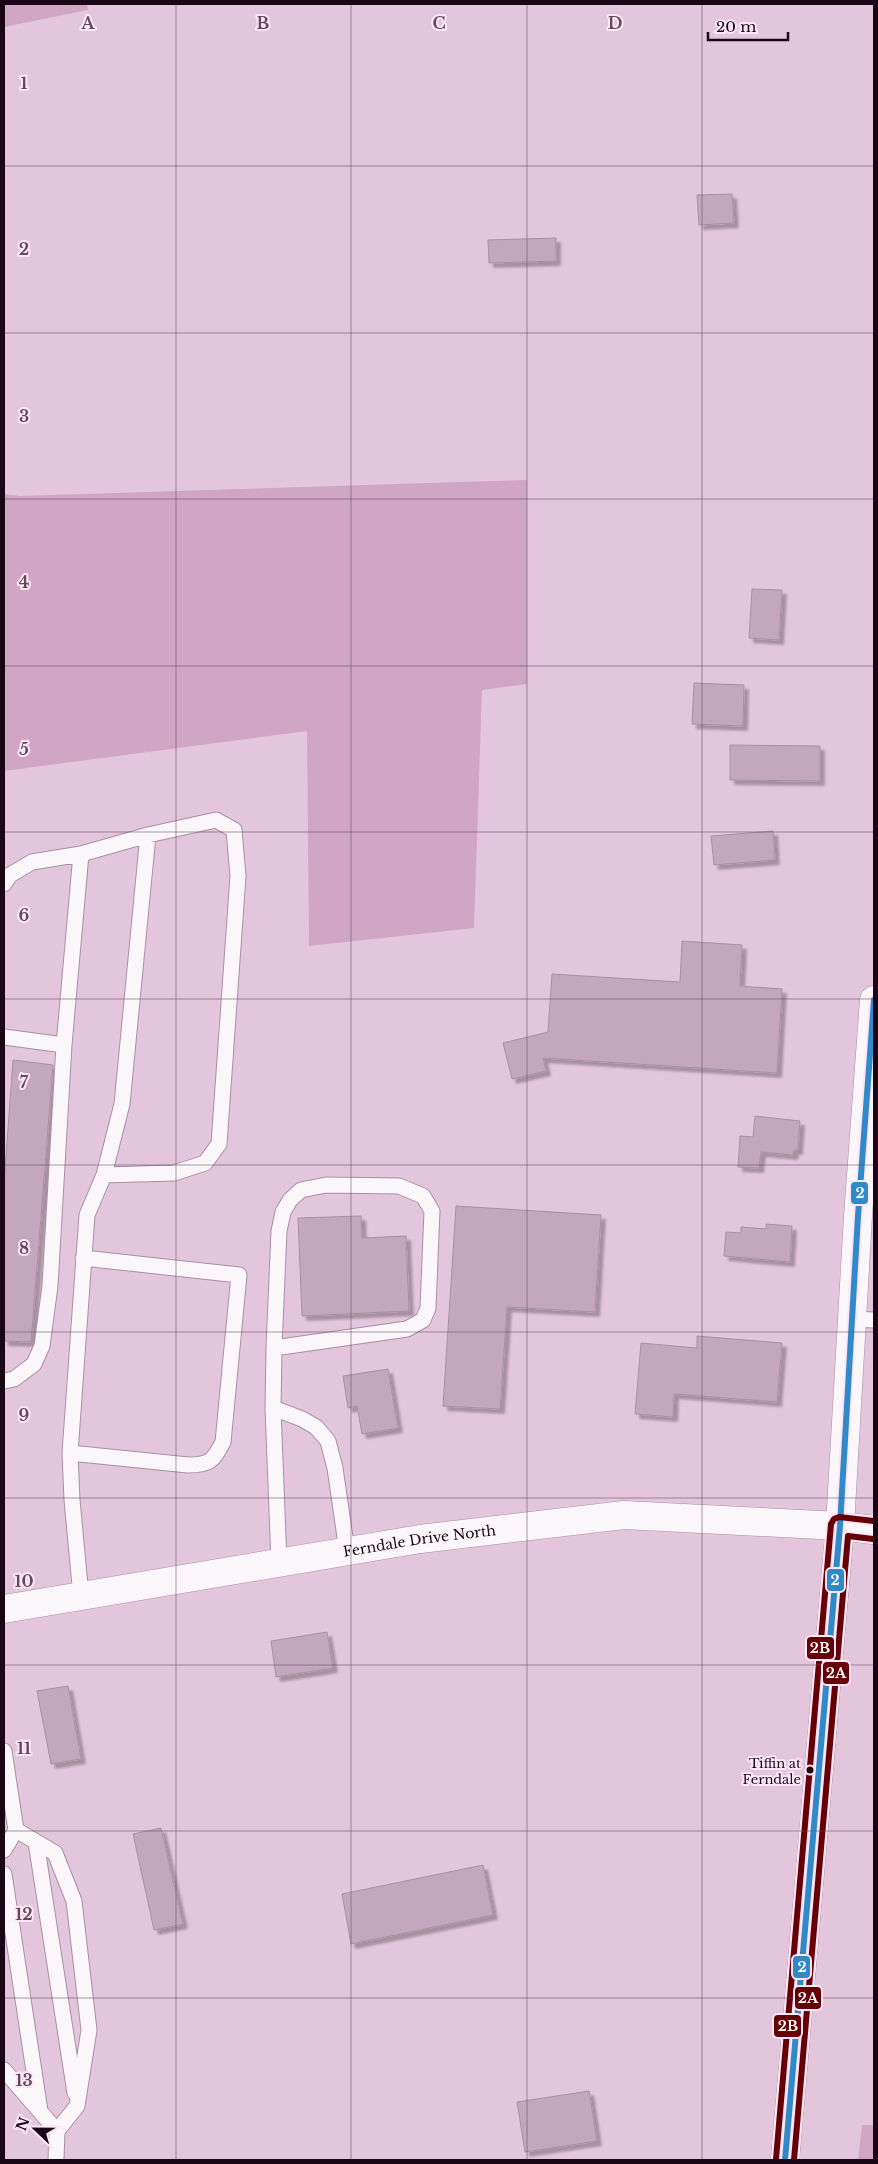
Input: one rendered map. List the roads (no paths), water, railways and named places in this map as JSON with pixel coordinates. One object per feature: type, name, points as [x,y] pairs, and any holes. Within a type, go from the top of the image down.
[{"type":"street","points":[[785,2160],[840,1526],[863,1319],[874,1000]]},
{"type":"street","name":"Ferndale Drive North","points":[[4,1609],[420,1539],[624,1515],[840,1526],[874,1530]]},
{"type":"lane","points":[[4,884],[10,875],[32,862],[81,854],[148,835],[216,820],[234,830],[238,876],[219,1144],[205,1164],[174,1172],[104,1175]]},
{"type":"lane","points":[[81,1596],[72,1500],[70,1453],[83,1258],[87,1215],[104,1175],[122,1104],[148,835]]},
{"type":"lane","points":[[4,1381],[14,1378],[34,1364],[42,1346],[50,1286],[64,1045],[81,854]]},
{"type":"lane","points":[[4,1043],[4,1037],[64,1045]]},
{"type":"lane","points":[[274,1348],[407,1329],[423,1320],[428,1308],[432,1211],[423,1196],[399,1186],[326,1185],[301,1190],[290,1200],[283,1212],[279,1231],[274,1348],[273,1408],[279,1563]]},
{"type":"lane","points":[[70,1453],[188,1465],[205,1465],[215,1458],[223,1442],[239,1276],[83,1258]]},
{"type":"lane","points":[[273,1408],[302,1419],[316,1428],[328,1442],[347,1551]]},
{"type":"lane","points":[[4,1751],[16,1830],[4,1850]]},
{"type":"lane","points":[[16,1830],[55,1853],[74,1900],[89,2030],[77,2106],[57,2130],[56,2160]]},
{"type":"lane","points":[[36,1842],[77,2106]]},
{"type":"lane","points":[[4,1874],[40,2111]]},
{"type":"lane","points":[[4,2070],[57,2130]]},
{"type":"place","name":"Tiffin at Ferndale","points":[[810,1770]]}]
